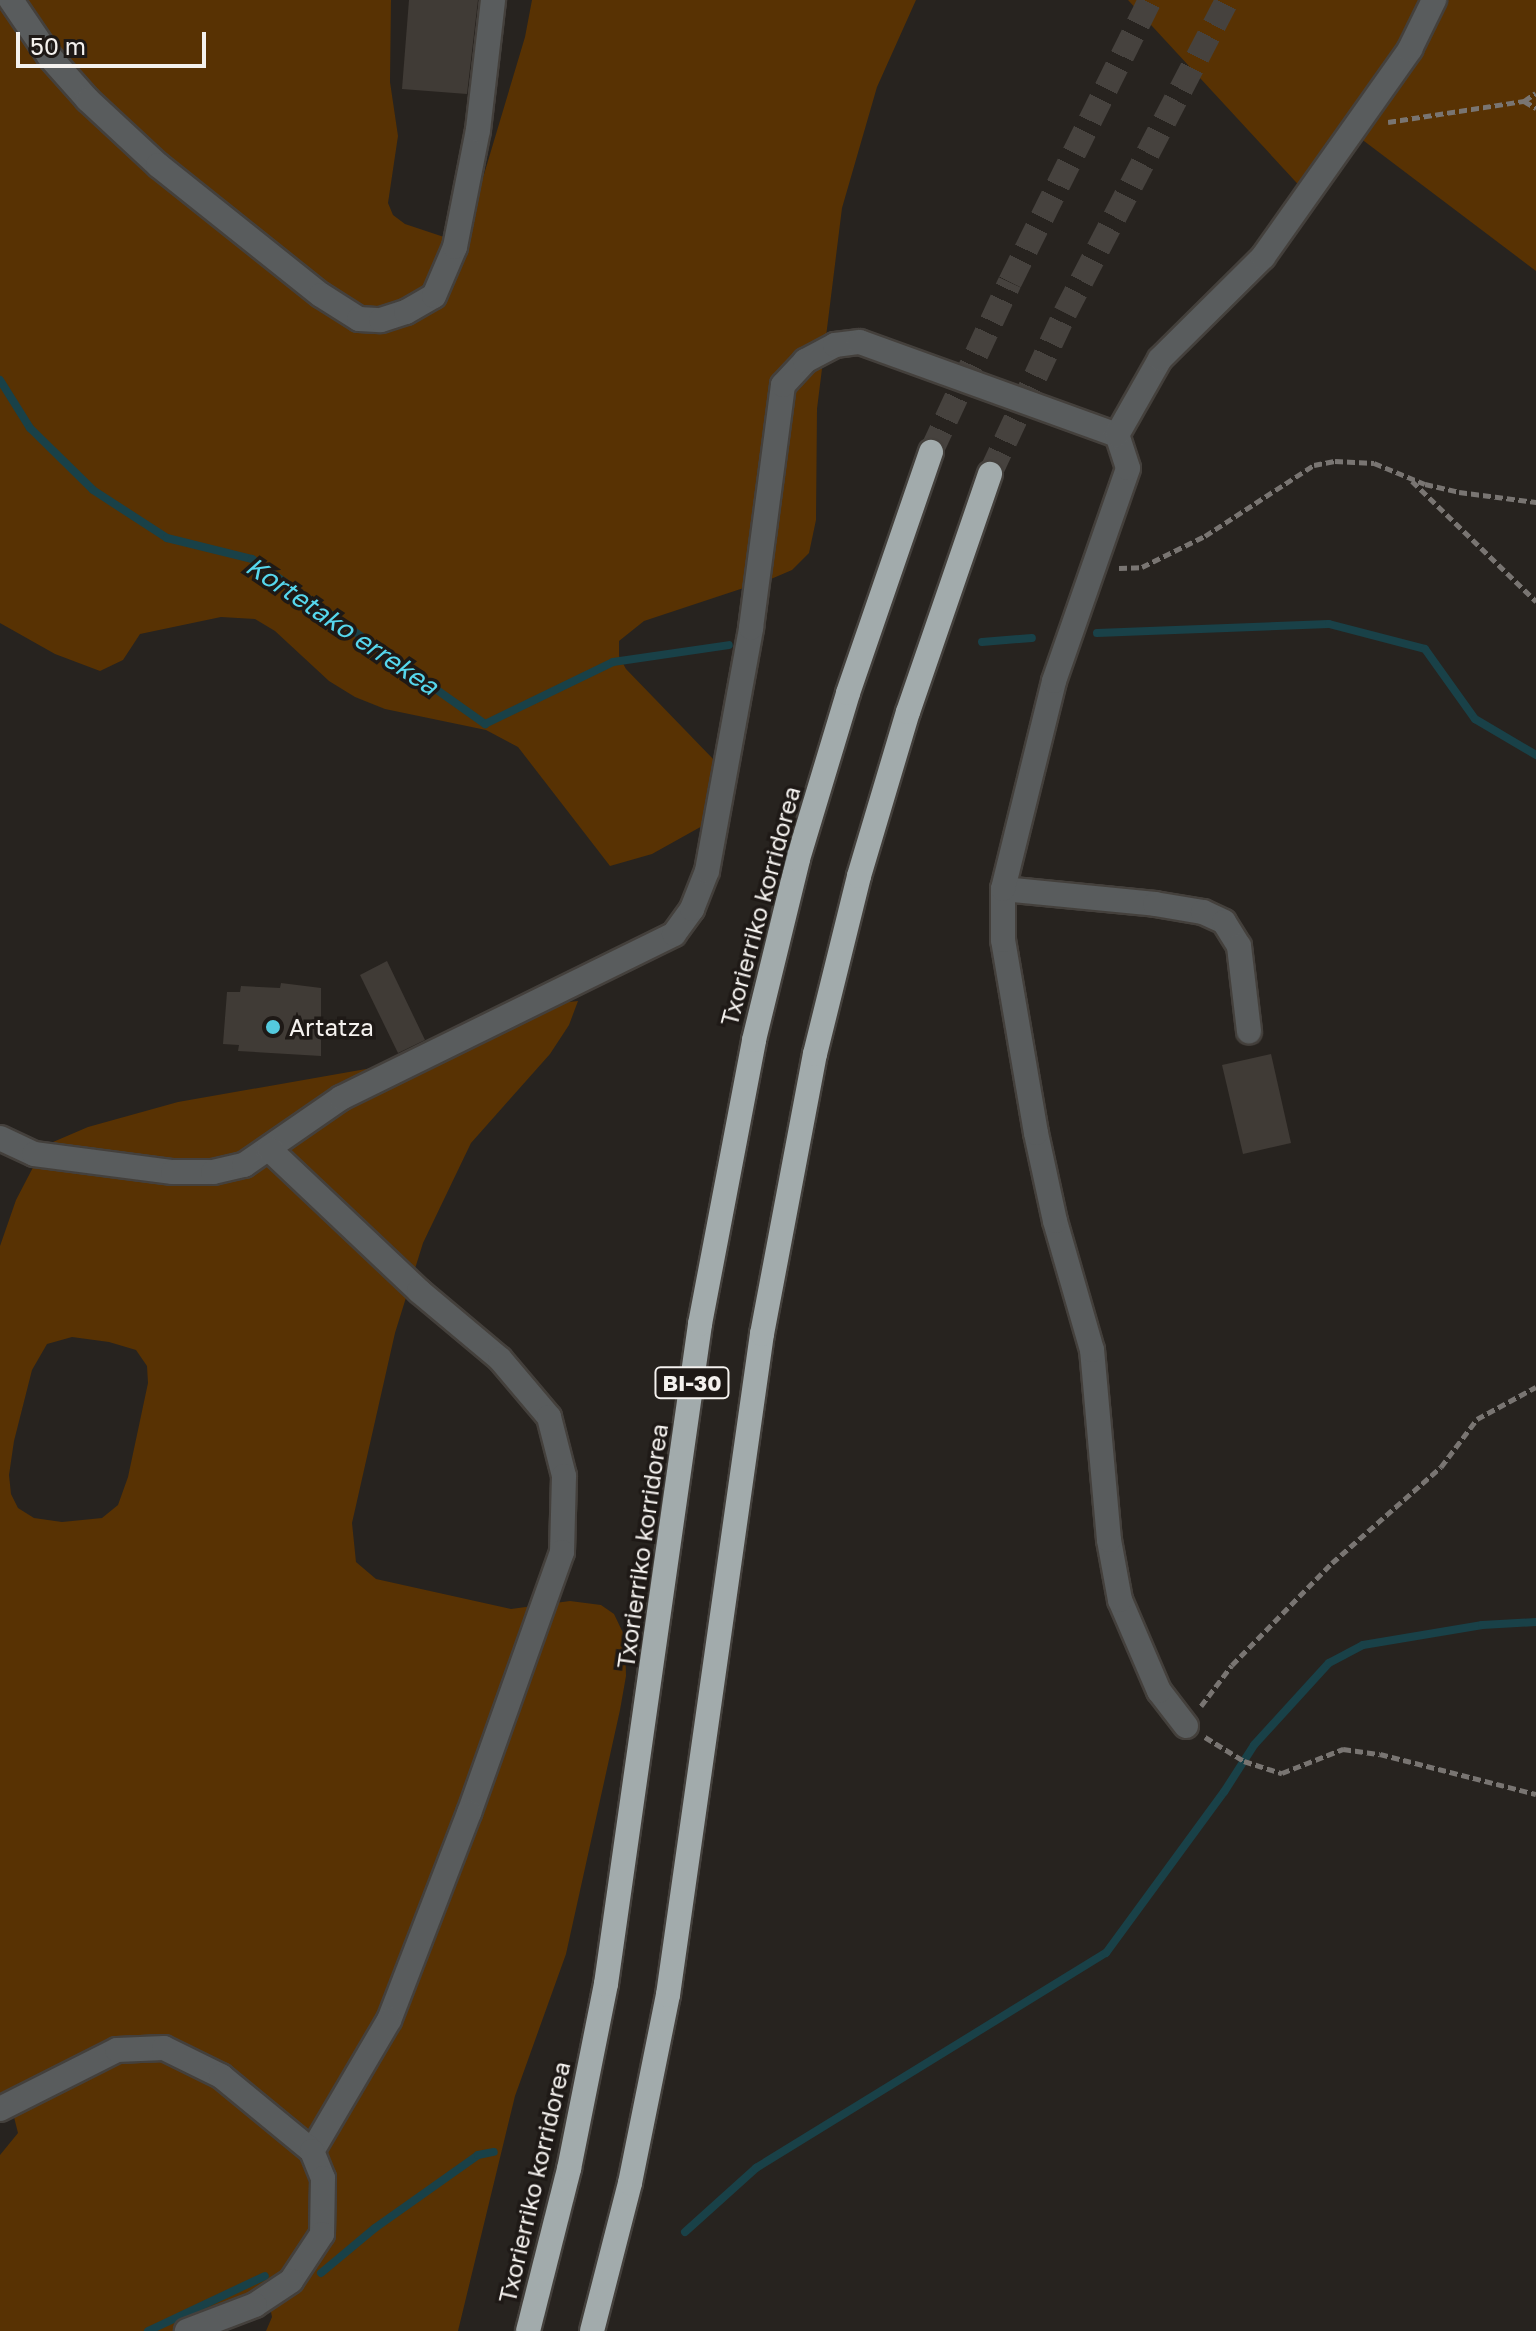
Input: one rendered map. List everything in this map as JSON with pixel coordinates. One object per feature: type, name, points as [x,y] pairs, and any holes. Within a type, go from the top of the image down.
[{"type":"highway","name":"Txorierriko korridorea","points":[[528,2331],[569,2169],[606,1984],[705,1296],[754,1040],[812,813],[848,693],[931,452]]},
{"type":"highway","name":"BI-30","points":[[592,2331],[630,2183],[668,1995],[762,1334],[815,1054],[845,927],[890,772],[990,474]]},
{"type":"street","points":[[11,0],[49,56],[88,100],[158,165],[321,295],[359,319],[381,320],[406,312],[434,296],[455,247],[478,130],[493,0]]},
{"type":"street","points":[[1186,1726],[1159,1691],[1120,1600],[1108,1534],[1092,1350],[1055,1221],[1036,1133],[1003,940],[1003,889],[1014,832],[1054,681],[1090,570],[1128,468],[1117,435],[1160,359],[1263,257],[1410,49],[1434,0]]},
{"type":"street","points":[[0,1138],[34,1154],[173,1172],[213,1172],[244,1165],[341,1098],[674,934],[692,909],[707,871],[731,755],[783,385],[805,361],[835,345],[860,342],[1117,435]]},
{"type":"street","points":[[1003,889],[1155,904],[1203,912],[1224,922],[1239,946],[1249,1031]]},
{"type":"street","points":[[269,1149],[419,1291],[500,1359],[549,1417],[564,1476],[562,1552],[469,1813],[389,2020],[312,2151]]},
{"type":"street","points":[[0,2109],[117,2050],[164,2048],[221,2076],[312,2151],[323,2178],[322,2234],[291,2281],[255,2305],[187,2331]]},
{"type":"path","points":[[1359,120],[1372,123],[1412,121],[1524,101],[1536,93]]},
{"type":"path","points":[[1524,101],[1536,108]]},
{"type":"path","points":[[1090,570],[1142,567],[1243,514],[1314,465],[1363,461],[1459,492],[1536,502]]},
{"type":"path","points":[[1408,477],[1536,601]]},
{"type":"path","points":[[1536,1387],[1477,1419],[1441,1467],[1332,1563],[1232,1665],[1186,1726],[1244,1761],[1282,1773],[1343,1749],[1380,1754],[1536,1794]]},
{"type":"shaded area","points":[[0,0],[391,0],[390,82],[398,136],[388,203],[393,215],[405,224],[450,239],[470,221],[525,37],[532,0],[916,0],[877,87],[842,208],[817,409],[816,520],[809,553],[792,570],[644,621],[619,641],[619,656],[626,669],[715,761],[704,825],[652,854],[610,866],[518,747],[486,730],[385,709],[355,697],[329,681],[275,631],[255,619],[221,617],[140,634],[123,660],[100,671],[55,654],[0,623]]},
{"type":"shaded area","points":[[1128,0],[1536,0],[1536,271],[1360,138],[1307,194]]},
{"type":"shaded area","points":[[578,1001],[569,1025],[550,1054],[471,1143],[423,1243],[395,1333],[352,1523],[356,1562],[376,1579],[511,1609],[570,1601],[601,1605],[614,1614],[625,1637],[626,1676],[620,1710],[566,1954],[515,2096],[458,2331],[266,2331],[272,2317],[269,2302],[203,2315],[174,2331],[0,2331],[0,2155],[18,2133],[13,2113],[0,2097],[0,1246],[16,1200],[41,1152],[53,1142],[88,1127],[178,1102],[400,1063],[560,1003]],"holes":[[[72,1337],[109,1342],[136,1350],[147,1366],[148,1383],[128,1477],[118,1505],[102,1518],[62,1522],[34,1518],[18,1508],[11,1494],[9,1475],[32,1370],[47,1344]]]},
{"type":"building","points":[[409,0],[478,0],[467,94],[402,89]]},
{"type":"building","points":[[387,961],[425,1040],[398,1053],[360,975]]},
{"type":"building","name":"Artatza","points":[[281,983],[321,988],[321,1056],[238,1051],[239,1045],[223,1044],[227,992],[240,992],[241,986],[280,988]]},
{"type":"building","points":[[1271,1054],[1291,1143],[1243,1154],[1222,1065]]},
{"type":"waterway","name":"Kortetako errekea","points":[[0,380],[30,428],[93,490],[167,538],[252,559],[485,724],[613,662],[729,645]]},
{"type":"waterway","name":"Kortetako errekea","points":[[1097,633],[1329,624],[1425,649],[1475,719],[1536,755]]},
{"type":"waterway","name":"Kortetako errekea","points":[[982,642],[1032,638]]},
{"type":"waterway","points":[[685,2232],[756,2168],[1106,1953],[1224,1792],[1254,1745],[1329,1663],[1363,1645],[1482,1625],[1536,1622]]},
{"type":"waterway","points":[[321,2273],[375,2228],[478,2155],[494,2152]]},
{"type":"waterway","points":[[148,2331],[265,2276]]},
{"type":"tunnel","points":[[931,452],[1010,282],[1150,0]]},
{"type":"tunnel","points":[[990,474],[1065,313],[1227,0]]},
{"type":"place","name":"Artatza","points":[[273,1027]]}]
